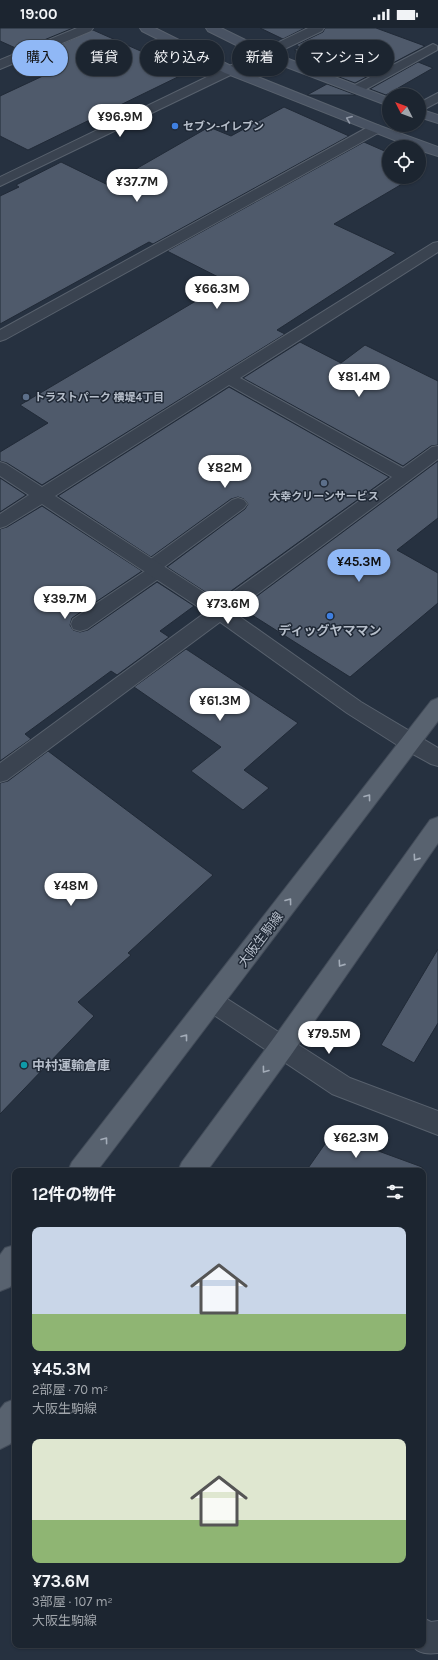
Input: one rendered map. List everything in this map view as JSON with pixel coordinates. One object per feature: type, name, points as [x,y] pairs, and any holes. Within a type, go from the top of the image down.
[{"type":"main road","name":"大阪生駒線","points":[[83,1168],[213,1002],[438,706]]},
{"type":"main road","points":[[193,1168],[282,1047],[438,826]]},
{"type":"main road","points":[[0,1434],[12,1417]]},
{"type":"street","points":[[0,65],[86,28]]},
{"type":"street","points":[[146,28],[229,70],[375,129],[438,152]]},
{"type":"street","points":[[212,28],[236,40]]},
{"type":"street","points":[[288,42],[318,28]]},
{"type":"street","points":[[288,63],[382,99]]},
{"type":"street","points":[[0,182],[232,69]]},
{"type":"street","points":[[426,104],[438,97]]},
{"type":"street","points":[[426,116],[438,120]]},
{"type":"street","points":[[0,336],[375,129]]},
{"type":"street","points":[[0,522],[438,246]]},
{"type":"street","points":[[228,378],[404,476]]},
{"type":"street","points":[[0,774],[438,451]]},
{"type":"street","points":[[0,468],[220,612],[410,743],[438,758]]},
{"type":"street","points":[[213,1002],[341,1086],[438,1124]]},
{"type":"street","points":[[426,1638],[438,1637]]},
{"type":"lane","points":[[357,89],[433,48]]},
{"type":"lane","points":[[80,624],[238,504]]},
{"type":"building","points":[[0,28],[73,28],[44,40],[12,40],[12,46],[0,41]]},
{"type":"building","points":[[260,28],[305,28],[283,39]]},
{"type":"building","points":[[325,28],[376,28],[425,46],[394,62],[394,40],[306,40],[323,32]]},
{"type":"building","points":[[93,30],[116,40],[76,40],[76,76],[132,76],[132,47],[140,51],[140,76],[180,76],[28,150],[0,136],[0,96],[43,76],[68,76],[68,41]]},
{"type":"building","points":[[418,62],[433,68],[398,88],[382,88],[382,94],[370,89]]},
{"type":"building","points":[[341,76],[368,76],[355,83],[339,77]]},
{"type":"building","points":[[327,84],[356,95],[307,95]]},
{"type":"building","points":[[284,107],[349,136],[153,244],[149,242],[0,324],[0,196],[19,187],[16,185],[61,162],[108,185],[209,127],[231,136]]},
{"type":"building","points":[[364,142],[382,150],[382,184],[402,184],[334,224],[396,253],[277,330],[285,334],[42,485],[7,463],[0,461],[0,452],[48,423],[20,405],[228,282],[167,251]]},
{"type":"building","points":[[300,342],[341,363],[365,345],[438,381],[438,445],[431,446],[403,466],[243,378]]},
{"type":"building","points":[[229,387],[389,477],[224,596],[215,591],[210,595],[167,567],[245,509],[248,504],[244,499],[238,497],[231,499],[151,557],[58,496]]},
{"type":"building","points":[[438,461],[438,518],[397,550],[438,573],[438,603],[350,677],[241,608]]},
{"type":"building","points":[[0,478],[26,495],[0,512]]},
{"type":"building","points":[[42,506],[142,571],[72,618],[70,625],[73,630],[80,632],[88,630],[157,582],[194,606],[160,631],[169,637],[117,675],[111,671],[25,734],[31,739],[0,761],[0,529],[7,527]]},
{"type":"building","points":[[186,649],[298,723],[244,770],[269,788],[243,810],[191,771],[221,747],[134,687]]},
{"type":"building","points":[[48,751],[213,875],[128,953],[131,955],[78,1002],[94,1016],[0,1114],[0,783],[8,781]]},
{"type":"building","points":[[438,949],[438,1023],[414,1063],[381,1045]]},
{"type":"building","points":[[332,1134],[422,1167],[422,1168],[308,1168]]},
{"type":"place","name":"セブン-イレブン","points":[[175,126]]},
{"type":"place","name":"トラストパーク 横堤4丁目","points":[[26,397]]},
{"type":"place","name":"大幸クリーンサービス","points":[[324,483]]},
{"type":"place","name":"ディッグヤママン","points":[[330,616]]},
{"type":"place","name":"中村運輸倉庫","points":[[24,1065]]}]
